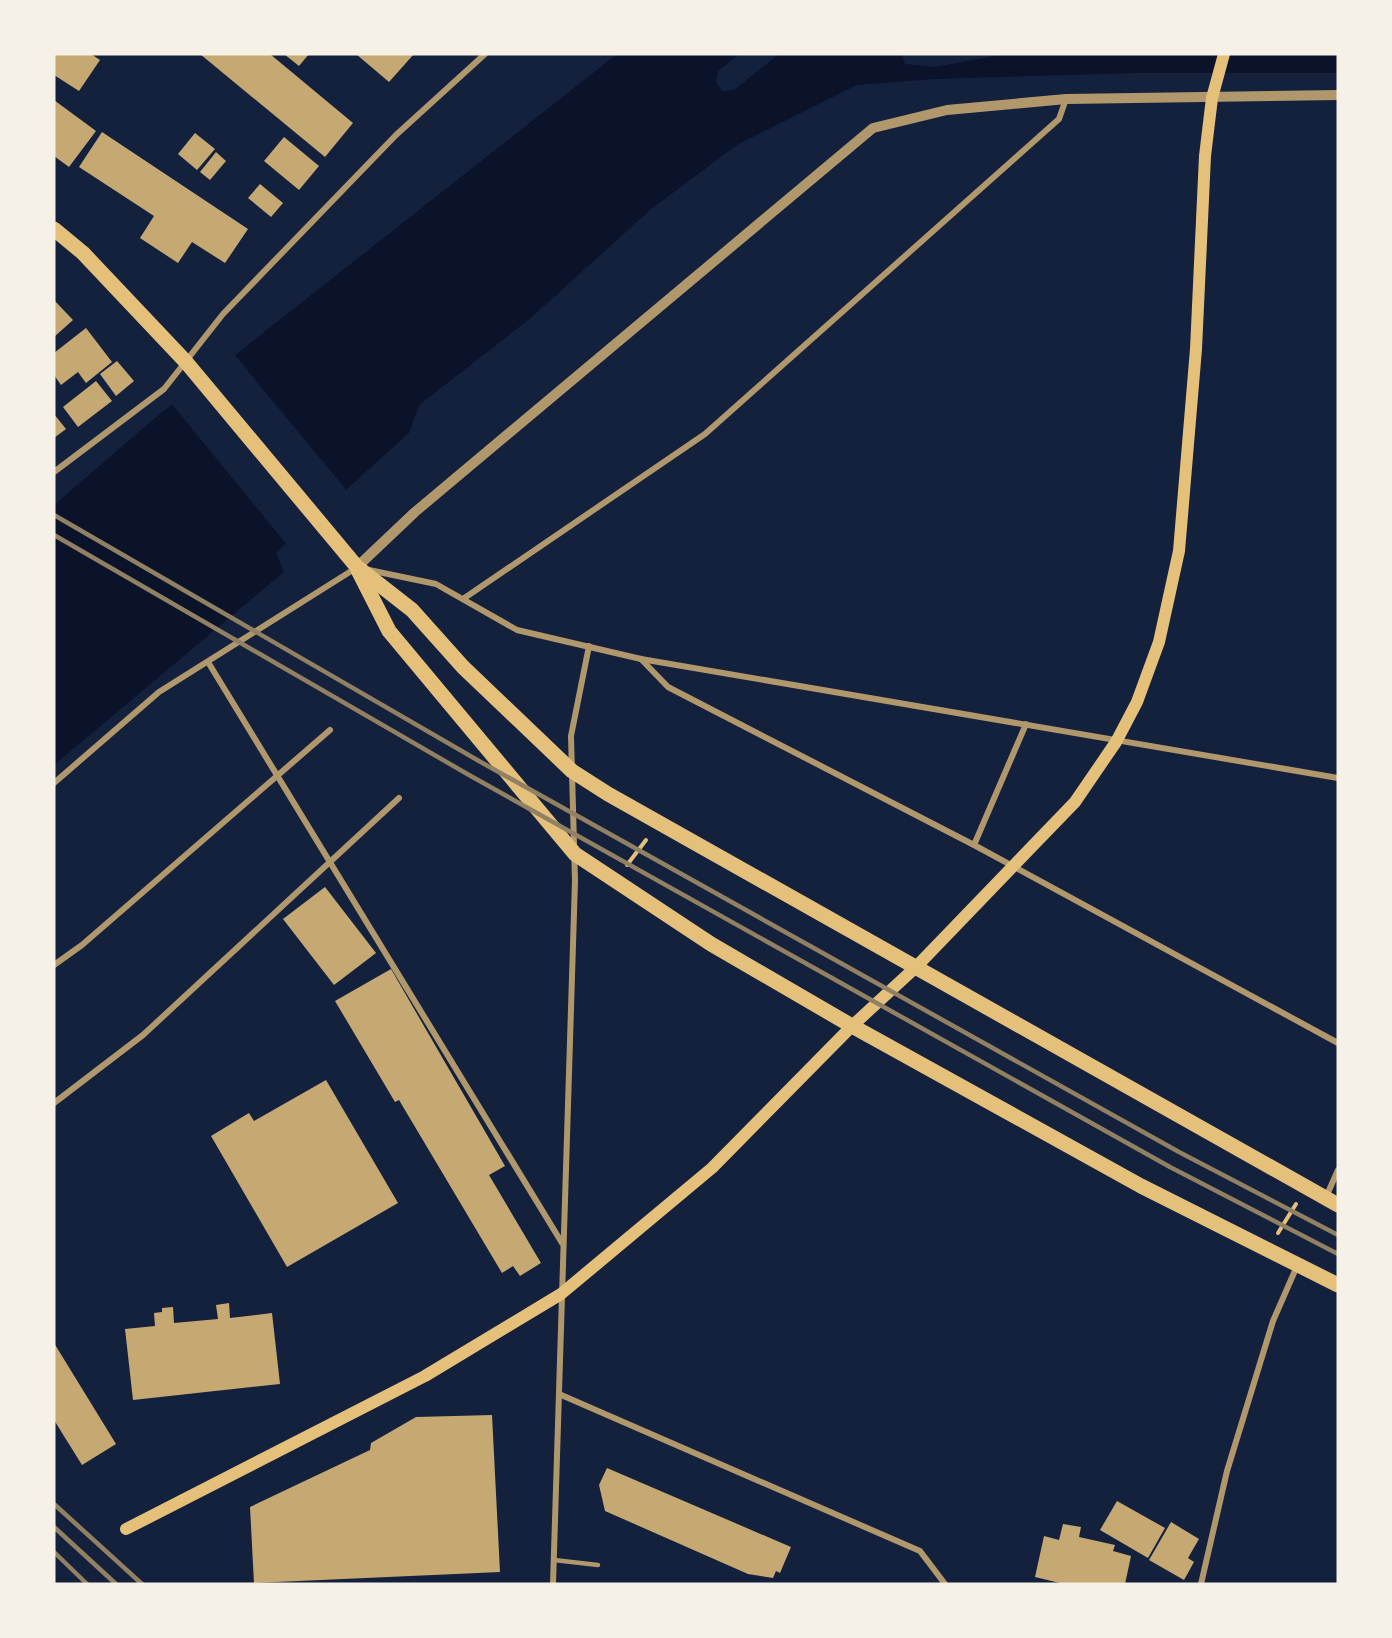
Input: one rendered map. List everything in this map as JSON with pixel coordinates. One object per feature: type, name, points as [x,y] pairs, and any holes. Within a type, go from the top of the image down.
[{"type":"main road","points":[[126,1529],[424,1376],[561,1294],[712,1168],[852,1026],[916,967],[1075,802],[1116,742],[1137,702],[1159,642],[1179,551],[1196,350],[1205,156],[1212,98],[1224,54]]},
{"type":"main road","points":[[54,229],[83,253],[186,362],[330,538],[357,567],[412,610],[464,667],[572,771],[608,794],[1332,1202]]},
{"type":"main road","points":[[357,567],[389,631],[575,854],[711,944],[852,1026],[1141,1186],[1338,1285]]},
{"type":"street","points":[[54,472],[164,389],[223,314],[396,135],[486,54]]},
{"type":"street","points":[[54,783],[159,692],[357,567],[415,512],[873,128],[947,110],[1066,99],[1338,95]]},
{"type":"street","points":[[463,599],[705,434],[1059,119],[1066,99]]},
{"type":"street","points":[[357,567],[436,584],[517,630],[641,659],[1026,724],[1116,742],[1338,778]]},
{"type":"street","points":[[553,1584],[575,854],[571,736],[589,646]]},
{"type":"street","points":[[641,659],[668,687],[974,845],[1012,868],[1338,1043]]},
{"type":"street","points":[[208,662],[562,1245]]},
{"type":"street","points":[[974,845],[1026,724]]},
{"type":"street","points":[[54,965],[82,945],[330,730]]},
{"type":"street","points":[[54,1103],[143,1035],[298,894],[329,861],[399,798]]},
{"type":"street","points":[[1332,1202],[1338,1170]]},
{"type":"street","points":[[1201,1584],[1227,1471],[1273,1321],[1298,1264]]},
{"type":"street","points":[[559,1394],[920,1551],[945,1584]]},
{"type":"lane","points":[[554,1560],[598,1565]]},
{"type":"path","points":[[624,869],[650,835]]},
{"type":"path","points":[[1275,1240],[1299,1198]]},
{"type":"water","points":[[617,54],[739,54],[718,71],[716,82],[722,91],[734,90],[779,54],[902,54],[905,64],[935,67],[1006,54],[1338,54],[1338,73],[1139,73],[935,79],[857,85],[737,145],[650,210],[532,317],[419,405],[409,433],[276,553],[284,572],[54,765],[54,505],[155,418]]},
{"type":"pier","points":[[233,353],[348,492],[288,546],[171,403]]},
{"type":"building","points":[[54,54],[91,54],[100,60],[79,91],[54,75]]},
{"type":"building","points":[[200,54],[270,54],[353,123],[325,157]]},
{"type":"building","points":[[284,54],[309,54],[299,66]]},
{"type":"building","points":[[356,54],[414,54],[389,82]]},
{"type":"building","points":[[54,100],[96,131],[69,167],[54,156]]},
{"type":"building","points":[[102,132],[248,229],[225,263],[192,242],[178,263],[140,238],[154,216],[79,167]]},
{"type":"building","points":[[195,133],[215,149],[197,170],[178,154]]},
{"type":"building","points":[[284,137],[319,166],[299,190],[264,161]]},
{"type":"building","points":[[216,152],[226,161],[210,180],[200,172]]},
{"type":"building","points":[[260,184],[283,203],[271,217],[248,198]]},
{"type":"building","points":[[54,300],[73,320],[54,337]]},
{"type":"building","points":[[86,328],[112,362],[86,383],[78,372],[61,385],[54,375],[54,353]]},
{"type":"building","points":[[117,361],[134,381],[116,396],[100,374]]},
{"type":"building","points":[[96,381],[112,401],[78,427],[63,407]]},
{"type":"building","points":[[54,414],[66,429],[54,438]]},
{"type":"building","points":[[325,887],[376,953],[334,985],[283,919]]},
{"type":"building","points":[[391,969],[505,1166],[489,1175],[541,1263],[520,1276],[513,1266],[502,1273],[399,1100],[395,1102],[335,1001]]},
{"type":"building","points":[[326,1080],[398,1203],[287,1267],[211,1136],[249,1113],[254,1121]]},
{"type":"building","points":[[229,1303],[230,1318],[272,1313],[280,1384],[133,1400],[125,1329],[155,1326],[154,1313],[162,1312],[162,1308],[173,1307],[174,1323],[218,1319],[216,1305]]},
{"type":"building","points":[[54,1343],[116,1444],[82,1465],[54,1420]]},
{"type":"building","points":[[492,1415],[500,1572],[254,1583],[250,1507],[370,1450],[371,1443],[416,1417]]},
{"type":"building","points":[[607,1468],[791,1547],[780,1573],[776,1571],[773,1578],[748,1574],[605,1511],[599,1485]]},
{"type":"building","points":[[1117,1501],[1165,1528],[1148,1558],[1100,1530]]},
{"type":"building","points":[[1171,1522],[1199,1539],[1188,1558],[1194,1562],[1184,1580],[1149,1560]]},
{"type":"building","points":[[1063,1524],[1081,1527],[1079,1537],[1115,1545],[1113,1551],[1131,1556],[1125,1584],[1064,1584],[1035,1577],[1044,1536],[1059,1540]]},
{"type":"railway","points":[[54,515],[479,761],[1179,1152],[1338,1235]]},
{"type":"railway","points":[[54,535],[469,775],[1170,1167],[1338,1254]]},
{"type":"railway","points":[[54,1504],[142,1584]]},
{"type":"railway","points":[[54,1527],[116,1584]]},
{"type":"railway","points":[[54,1552],[87,1584]]}]
